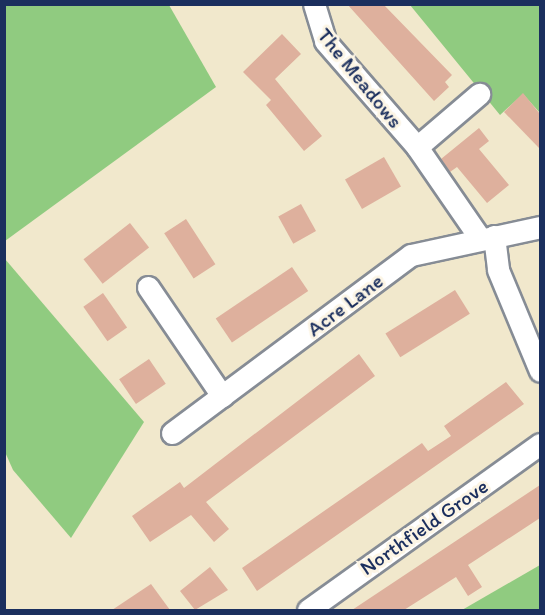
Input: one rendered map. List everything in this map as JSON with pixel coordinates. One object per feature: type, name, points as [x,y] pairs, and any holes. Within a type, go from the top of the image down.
[{"type":"street","name":"The Meadows","points":[[314,4],[325,41],[417,147],[486,237]]},
{"type":"street","name":"The Meadows","points":[[417,147],[479,94]]},
{"type":"street","name":"Acre Lane","points":[[172,433],[411,255],[540,227]]},
{"type":"street","points":[[486,237],[540,371]]},
{"type":"street","points":[[148,287],[222,396]]},
{"type":"street","name":"Northfield Grove","points":[[308,610],[540,444]]},
{"type":"green space","points":[[5,4],[169,5],[216,87],[5,241]]},
{"type":"green space","points":[[410,5],[540,5],[540,113],[523,94],[500,115]]},
{"type":"green space","points":[[5,259],[144,422],[71,538],[13,470],[5,452]]},
{"type":"green space","points":[[540,565],[540,610],[462,610]]},
{"type":"building","points":[[347,4],[383,4],[452,75],[445,82],[449,87],[434,101]]},
{"type":"building","points":[[282,34],[301,54],[275,79],[322,136],[304,151],[266,105],[271,100],[243,72]]},
{"type":"building","points":[[523,93],[540,114],[540,149],[504,112]]},
{"type":"building","points":[[479,128],[489,141],[479,149],[509,185],[487,203],[457,167],[450,172],[441,159]]},
{"type":"building","points":[[384,157],[401,186],[362,209],[345,180]]},
{"type":"building","points":[[301,204],[316,231],[293,244],[278,217]]},
{"type":"building","points":[[186,219],[215,264],[194,278],[164,233]]},
{"type":"building","points":[[130,223],[149,247],[103,284],[84,259]]},
{"type":"building","points":[[292,267],[308,291],[232,342],[216,318]]},
{"type":"building","points":[[455,290],[470,314],[400,357],[385,333]]},
{"type":"building","points":[[103,293],[127,327],[107,341],[83,307]]},
{"type":"building","points":[[359,354],[375,376],[206,502],[229,529],[214,542],[191,515],[150,542],[132,516],[180,482],[184,488]]},
{"type":"building","points":[[149,359],[166,384],[136,404],[119,379]]},
{"type":"building","points":[[506,382],[524,404],[257,591],[242,568],[422,443],[428,451],[451,436],[444,426]]},
{"type":"building","points":[[540,485],[540,518],[468,565],[482,587],[468,596],[456,577],[404,610],[352,610]]},
{"type":"building","points":[[210,567],[228,590],[195,610],[180,591]]},
{"type":"building","points":[[151,584],[170,610],[112,610]]}]
